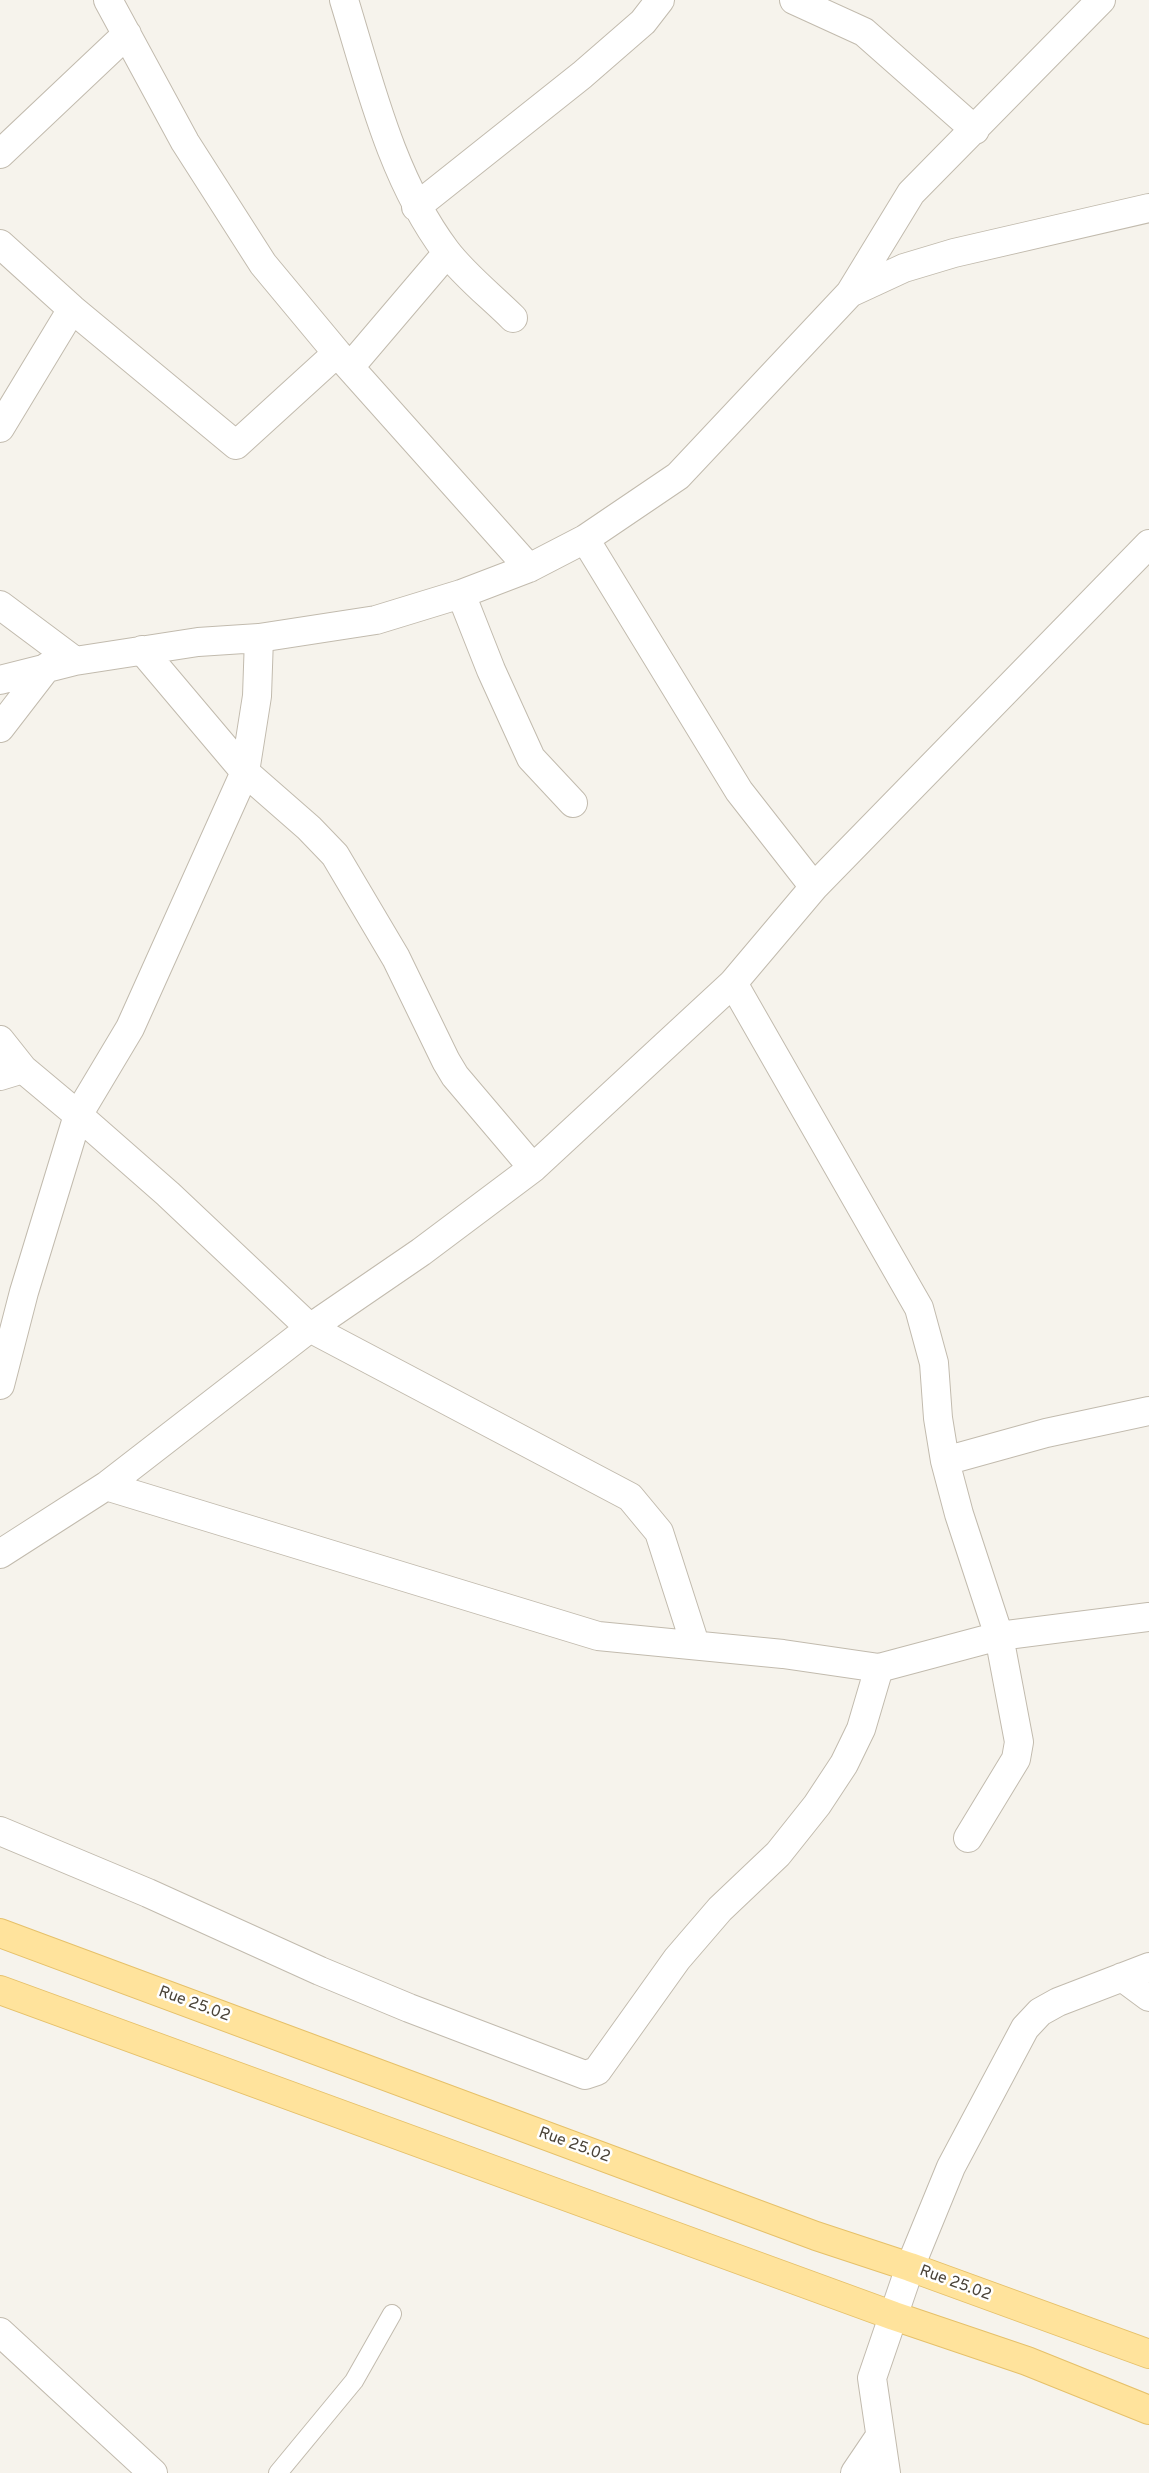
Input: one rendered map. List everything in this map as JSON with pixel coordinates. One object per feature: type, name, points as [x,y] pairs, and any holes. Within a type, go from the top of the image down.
[{"type":"main road","name":"Rue 25.02","points":[[0,1933],[816,2236],[910,2267],[1149,2354]]},
{"type":"main road","points":[[0,1990],[894,2316],[1027,2361],[1149,2410]]},
{"type":"street","points":[[108,0],[184,142],[263,264],[344,360],[528,568]]},
{"type":"street","points":[[344,0],[379,114],[416,207],[447,253],[513,318]]},
{"type":"street","points":[[416,207],[582,75],[643,22],[660,0]]},
{"type":"street","points":[[0,680],[75,661],[142,650],[198,642],[259,638],[376,620],[461,594],[528,568],[585,540],[678,476],[850,293],[910,193],[975,130],[1101,0]]},
{"type":"street","points":[[799,1],[864,32],[975,130]]},
{"type":"street","points":[[0,154],[127,34]]},
{"type":"street","points":[[850,293],[904,268],[954,254],[1149,208]]},
{"type":"street","points":[[0,244],[72,309],[236,445],[344,360],[447,253]]},
{"type":"street","points":[[0,428],[72,309]]},
{"type":"street","points":[[585,540],[739,791],[814,887]]},
{"type":"street","points":[[0,1554],[106,1486],[310,1328],[421,1252],[533,1168],[733,983],[814,887],[1149,544]]},
{"type":"street","points":[[461,594],[491,670],[531,758],[573,804]]},
{"type":"street","points":[[0,605],[75,661]]},
{"type":"street","points":[[0,1385],[27,1283],[78,1115],[130,1028],[245,772],[257,696],[259,638]]},
{"type":"street","points":[[142,650],[245,772],[308,828],[334,856],[396,958],[455,1076],[533,1168]]},
{"type":"street","points":[[0,728],[47,667]]},
{"type":"street","points":[[733,983],[919,1308],[934,1362],[938,1418],[945,1461],[959,1514],[1000,1636],[1019,1742],[1016,1759],[968,1838]]},
{"type":"street","points":[[0,1040],[11,1072],[78,1115],[168,1194],[310,1328],[630,1497],[659,1532],[695,1644]]},
{"type":"street","points":[[945,1461],[1046,1433],[1149,1411]]},
{"type":"street","points":[[106,1486],[598,1636],[695,1644],[879,1668],[1000,1636],[1149,1617]]},
{"type":"street","points":[[0,1831],[400,2004],[585,2075],[591,2074],[596,2071],[677,1959],[720,1909],[778,1854],[817,1805],[844,1764],[861,1729],[879,1668]]},
{"type":"street","points":[[886,2473],[872,2378],[910,2267],[951,2167],[1026,2028],[1040,2012],[1058,2002],[1149,1967]]},
{"type":"street","points":[[1122,1977],[1149,1997]]},
{"type":"street","points":[[0,2332],[152,2473]]},
{"type":"street","points":[[855,2473],[880,2436]]},
{"type":"lane","points":[[278,2473],[354,2381],[392,2314]]}]
